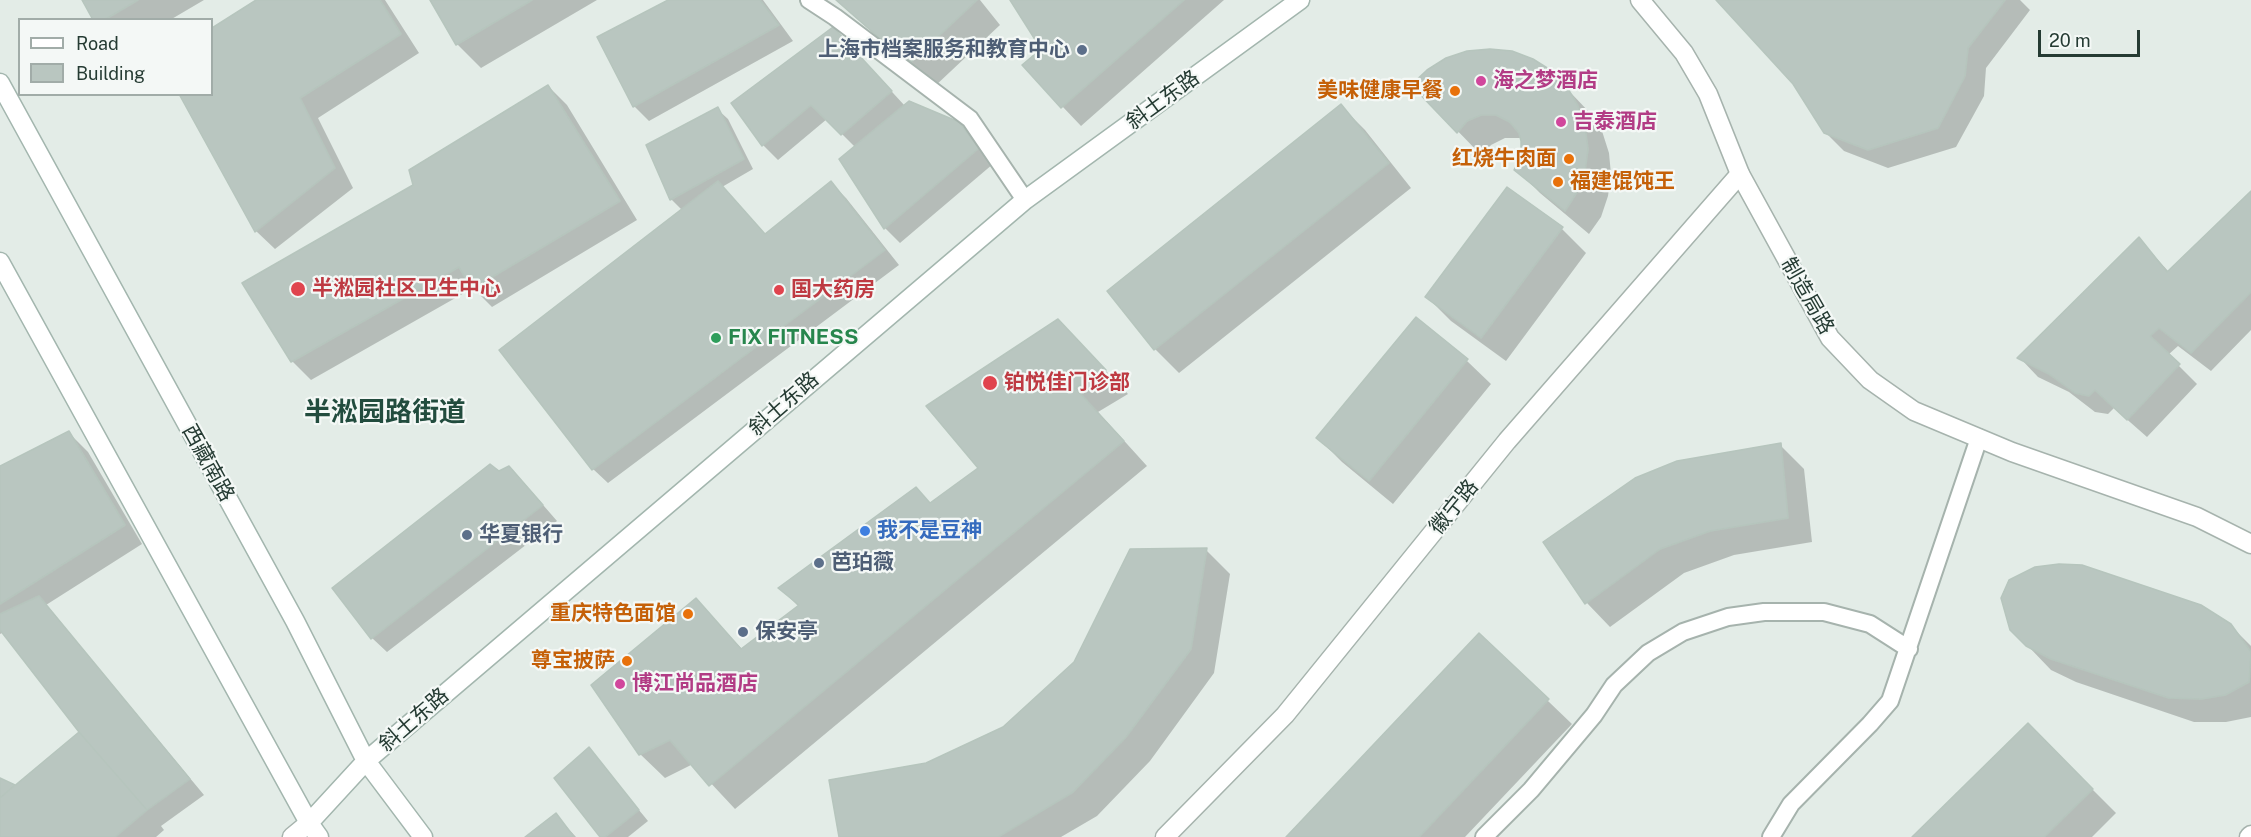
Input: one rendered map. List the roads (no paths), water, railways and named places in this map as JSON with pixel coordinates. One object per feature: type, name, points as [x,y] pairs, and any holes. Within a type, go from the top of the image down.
[{"type":"main road","name":"斜土东路","points":[[292,837],[314,830],[366,761],[1024,200],[1300,0]]},
{"type":"main road","name":"制造局路","points":[[1640,0],[1684,53],[1708,94],[1740,174],[1830,338],[1870,380],[1914,411],[2012,452],[2197,518],[2251,544]]},
{"type":"main road","name":"西藏南路","points":[[0,83],[295,621],[366,761],[423,837]]},
{"type":"main road","name":"徽宁路","points":[[1165,837],[1285,715],[1507,441],[1740,174]]},
{"type":"main road","points":[[0,261],[314,830]]},
{"type":"lane","points":[[808,0],[835,17],[969,119],[1024,200]]},
{"type":"lane","points":[[1771,837],[1791,804],[1890,701],[1979,438]]},
{"type":"lane","points":[[1484,837],[1531,790],[1594,715],[1614,685],[1648,653],[1683,632],[1728,616],[1764,612],[1824,612],[1870,624],[1909,649]]},
{"type":"place","name":"上海市档案服务和教育中心","points":[[1082,50]]},
{"type":"place","name":"海之梦酒店","points":[[1481,81]]},
{"type":"place","name":"美味健康早餐","points":[[1455,91]]},
{"type":"place","name":"吉泰酒店","points":[[1561,122]]},
{"type":"place","name":"红烧牛肉面","points":[[1569,159]]},
{"type":"place","name":"福建馄饨王","points":[[1558,182]]},
{"type":"place","name":"半淞园社区卫生中心","points":[[298,289]]},
{"type":"place","name":"国大药房","points":[[779,290]]},
{"type":"place","name":"FIX FITNESS","points":[[716,338]]},
{"type":"place","name":"铂悦佳门诊部","points":[[990,383]]},
{"type":"place","name":"我不是豆神","points":[[865,531]]},
{"type":"place","name":"华夏银行","points":[[467,535]]},
{"type":"place","name":"芭珀薇","points":[[819,563]]},
{"type":"place","name":"重庆特色面馆","points":[[688,614]]},
{"type":"place","name":"保安亭","points":[[743,632]]},
{"type":"place","name":"尊宝披萨","points":[[627,661]]},
{"type":"place","name":"博江尚品酒店","points":[[620,684]]},
{"type":"district","name":"半淞园路街道","points":[[385,413]]}]
